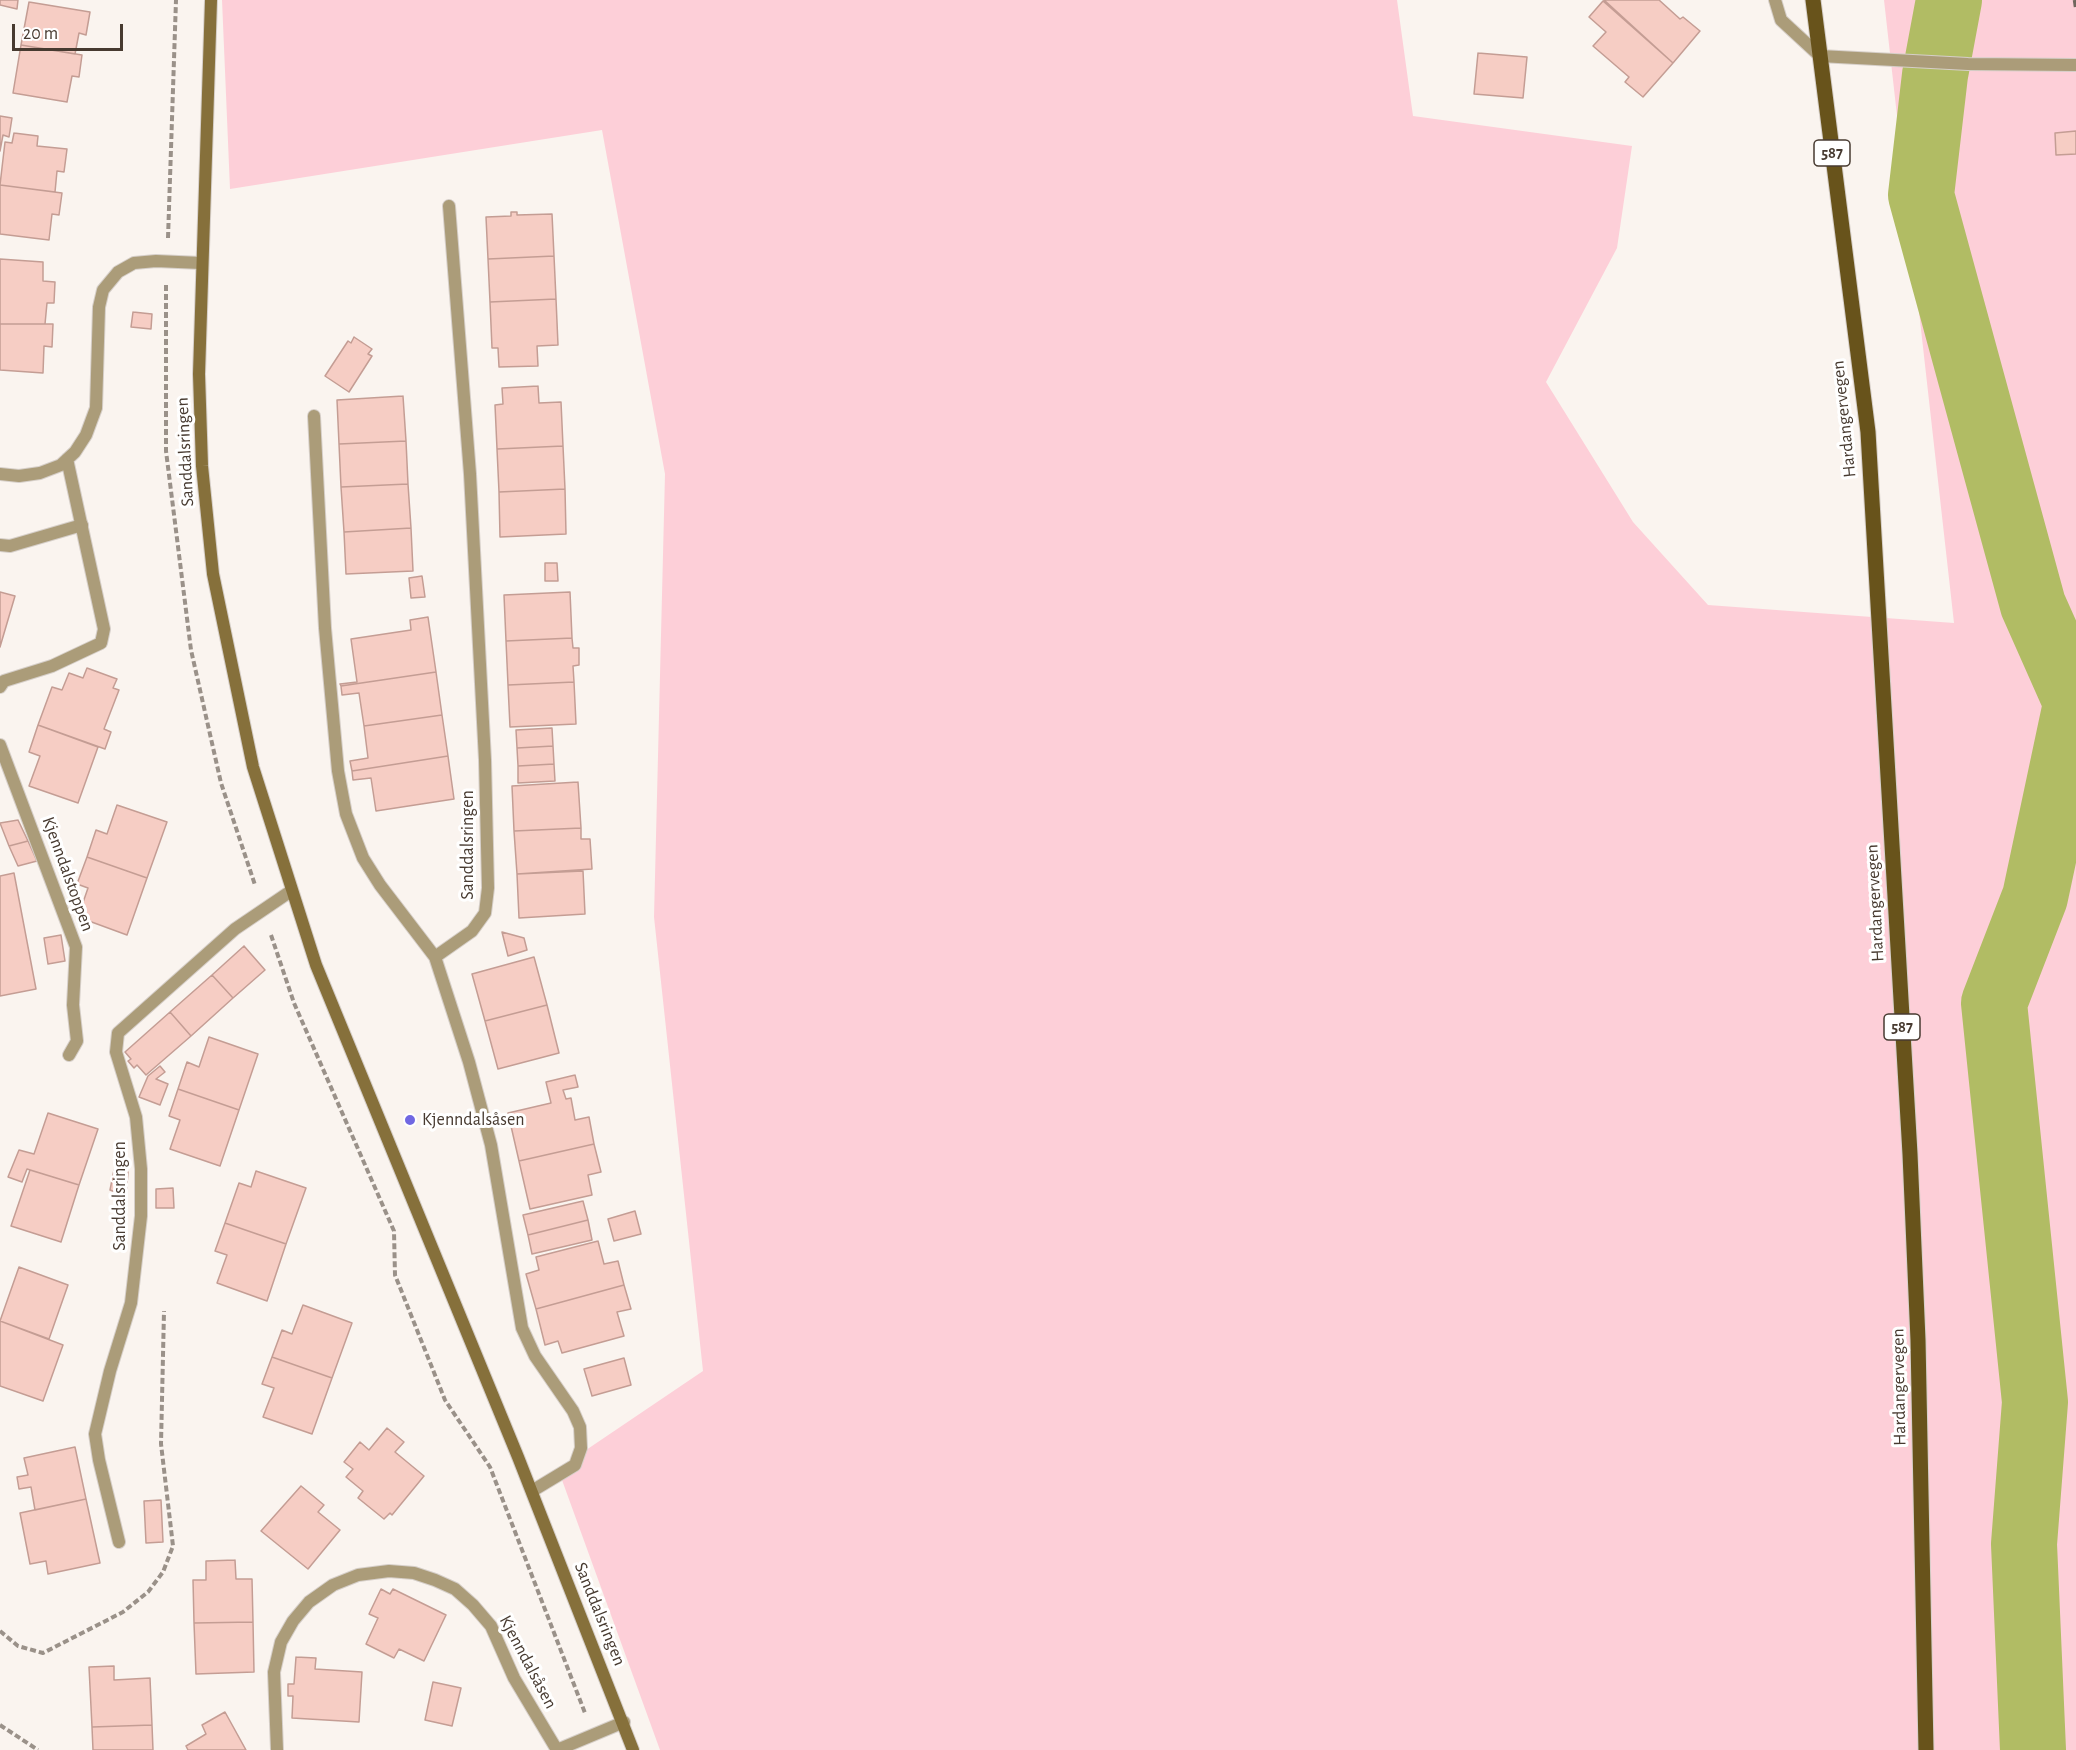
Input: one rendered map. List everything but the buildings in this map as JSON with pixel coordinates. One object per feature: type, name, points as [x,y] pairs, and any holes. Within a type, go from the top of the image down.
[{"type":"main road","name":"Sanddalsringen","points":[[211,0],[201,263],[199,374],[201,454],[213,574],[253,767],[316,965],[532,1491],[633,1750]]},
{"type":"main road","name":"Hardangervegen","points":[[1813,0],[1868,432],[1911,1178],[1918,1340],[1926,1750]]},
{"type":"street","points":[[1775,0],[1781,20],[1820,56],[1968,64],[2076,65]]},
{"type":"street","name":"Sanddalsringen","points":[[435,957],[472,931],[485,913],[488,888],[485,760],[470,474],[449,206]]},
{"type":"street","points":[[0,474],[20,476],[40,473],[61,465],[86,435],[96,408],[97,341],[103,290],[118,273],[134,263],[156,261],[201,263]]},
{"type":"street","points":[[314,416],[325,628],[338,771],[346,814],[363,858],[380,885],[435,957],[469,1062],[492,1145],[522,1328],[535,1356],[573,1411],[580,1427],[581,1448],[576,1465],[532,1491]]},
{"type":"street","points":[[0,687],[4,681],[52,666],[101,643],[104,629],[67,459]]},
{"type":"street","points":[[0,545],[10,546],[82,525]]},
{"type":"street","name":"Kjenndalstoppen","points":[[0,745],[76,947],[73,1005],[77,1041],[69,1054]]},
{"type":"street","name":"Sanddalsringen","points":[[119,1542],[95,1434],[110,1371],[131,1303],[141,1216],[141,1169],[135,1117],[116,1052],[118,1033],[235,929],[291,891]]},
{"type":"street","name":"Kjenndalsåsen","points":[[277,1750],[274,1672],[281,1642],[293,1621],[309,1602],[333,1585],[358,1575],[389,1571],[414,1573],[435,1580],[455,1589],[474,1605],[491,1626],[514,1678],[557,1750],[624,1722]]},
{"type":"path","points":[[0,1632],[18,1646],[43,1653],[123,1612],[148,1592],[164,1572],[173,1546],[161,1444],[164,1311]]},
{"type":"path","points":[[0,1725],[38,1750]]},
{"type":"shaded area","points":[[222,0],[1397,0],[1413,116],[1632,146],[1617,248],[1546,382],[1633,522],[1708,605],[1954,623],[1884,0],[2076,0],[2076,1750],[660,1750],[558,1469],[703,1371],[654,917],[665,474],[602,130],[230,189]]},
{"type":"waterway","points":[[1949,0],[1935,75],[1921,195],[2033,605],[2076,702]]},
{"type":"waterway","points":[[2033,1750],[2024,1544],[2035,1402],[1994,1003],[2035,897],[2076,704]]},
{"type":"railway","points":[[2075,0],[2076,7]]},
{"type":"place","name":"Kjenndalsåsen","points":[[410,1120]]}]
